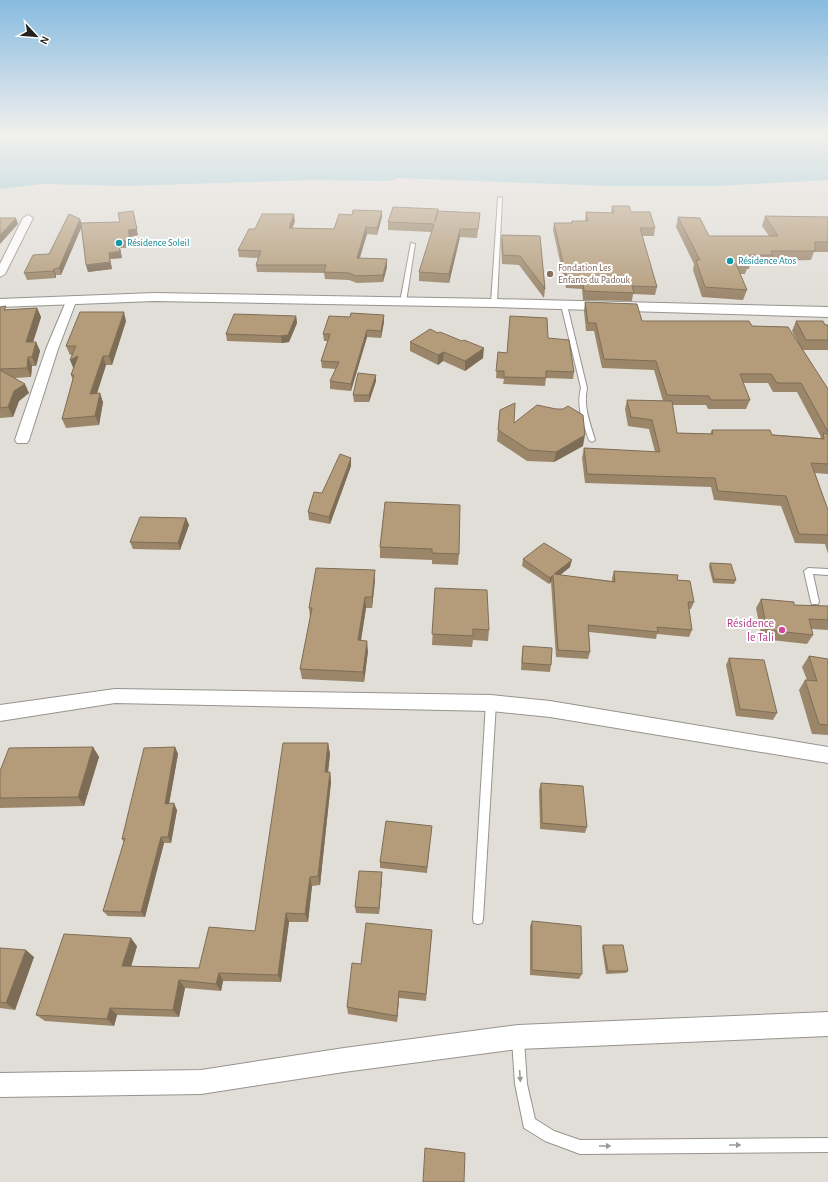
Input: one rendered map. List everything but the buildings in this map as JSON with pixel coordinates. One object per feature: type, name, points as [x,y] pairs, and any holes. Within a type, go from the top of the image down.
[{"type":"main road","points":[[0,303],[154,297],[494,303],[828,312]]},
{"type":"street","points":[[0,274],[28,218]]},
{"type":"street","points":[[22,440],[52,349],[72,299]]},
{"type":"street","points":[[0,713],[42,709],[81,700],[115,696],[491,703],[550,709],[828,754]]},
{"type":"street","points":[[0,1085],[201,1082],[344,1060],[518,1037],[828,1024]]},
{"type":"lane","points":[[494,303],[500,198]]},
{"type":"lane","points":[[403,302],[412,244]]},
{"type":"lane","points":[[564,305],[584,388],[581,394],[582,409],[592,440]]},
{"type":"lane","points":[[816,602],[808,571],[828,572]]},
{"type":"lane","points":[[478,919],[491,703]]},
{"type":"lane","points":[[518,1037],[521,1084],[529,1123],[550,1136],[580,1147],[828,1145]]},
{"type":"place","name":"Résidence Soleil","points":[[119,243]]},
{"type":"place","name":"Résidence Atos","points":[[730,261]]},
{"type":"place","name":"Fondation Les Enfants du Padouk","points":[[550,274]]},
{"type":"place","name":"Résidence le Tali","points":[[782,630]]}]
